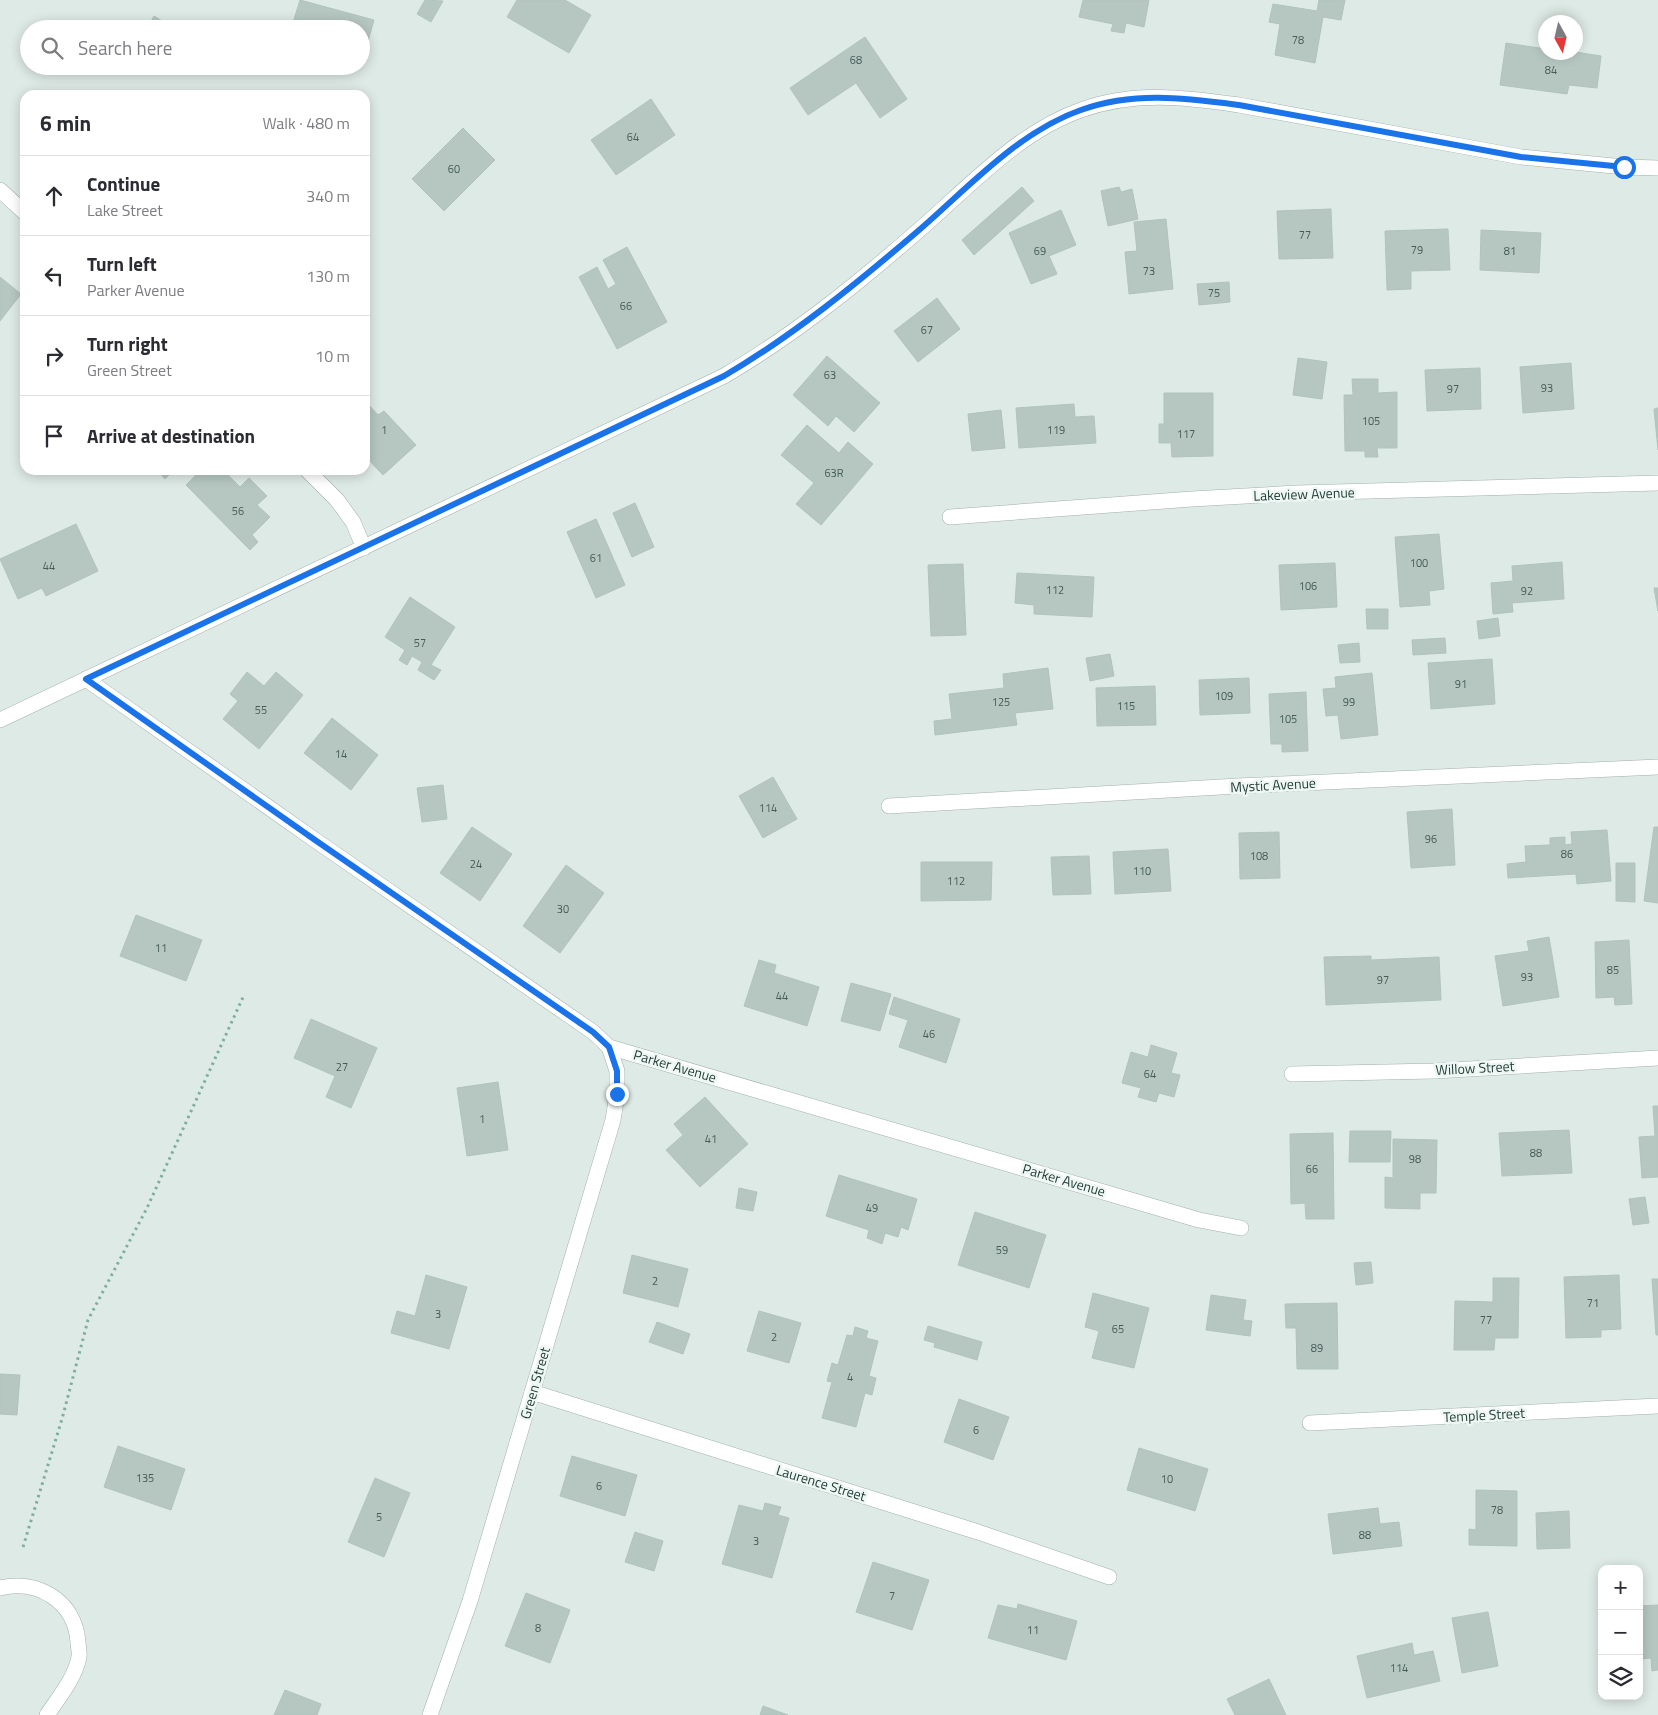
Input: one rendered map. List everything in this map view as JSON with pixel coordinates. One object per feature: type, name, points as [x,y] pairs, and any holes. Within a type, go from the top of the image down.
[{"type":"street","points":[[0,720],[687,395],[760,356],[794,333],[869,272],[1019,143],[1048,124],[1081,110],[1118,100],[1156,96],[1198,100],[1239,105],[1521,157],[1624,167],[1658,168]]},
{"type":"street","points":[[0,190],[20,208]]},
{"type":"street","points":[[312,475],[337,500],[353,522],[364,548]]},
{"type":"street","name":"Lakeview Avenue","points":[[950,517],[1297,493],[1658,483]]},
{"type":"street","name":"Parker Avenue","points":[[86,679],[593,1032],[609,1047],[1199,1220],[1241,1228]]},
{"type":"street","name":"Mystic Avenue","points":[[889,806],[1247,786],[1658,767]]},
{"type":"street","name":"Green Street","points":[[430,1715],[470,1601],[613,1120],[617,1094],[617,1071],[609,1047]]},
{"type":"street","name":"Willow Street","points":[[1292,1074],[1434,1071],[1658,1058]]},
{"type":"street","name":"Laurence Street","points":[[532,1392],[978,1532],[1110,1576]]},
{"type":"street","name":"Temple Street","points":[[1310,1423],[1658,1406]]},
{"type":"street","points":[[0,1588],[14,1585],[30,1587],[50,1594],[67,1609],[77,1630],[79,1656],[74,1672],[47,1715]]},
{"type":"path","points":[[23,1547],[62,1419],[88,1320],[147,1208],[244,995]]},
{"type":"building","points":[[300,0],[374,20],[370,34],[370,20],[294,20]]},
{"type":"building","points":[[425,0],[443,1],[431,22],[417,14]]},
{"type":"building","points":[[517,0],[565,0],[591,15],[569,53],[507,17]]},
{"type":"building","points":[[1083,0],[1149,0],[1144,27],[1126,23],[1124,33],[1111,31],[1113,24],[1079,17]]},
{"type":"building","points":[[1319,0],[1345,0],[1341,20],[1323,17],[1315,63],[1275,55],[1280,24],[1269,22],[1273,4],[1317,11]]},
{"type":"building","points":[[154,16],[160,20],[152,20]]},
{"type":"building","points":[[865,37],[907,99],[880,118],[856,83],[808,115],[790,88]]},
{"type":"building","points":[[1506,43],[1538,48],[1538,60],[1583,60],[1583,53],[1601,56],[1597,88],[1569,85],[1567,94],[1500,85]]},
{"type":"building","points":[[651,99],[675,135],[616,175],[591,140]]},
{"type":"building","points":[[463,128],[495,160],[444,211],[412,179]]},
{"type":"building","points":[[1022,187],[1034,201],[974,255],[962,240]]},
{"type":"building","points":[[1119,187],[1121,192],[1132,189],[1138,219],[1108,226],[1101,191]]},
{"type":"building","points":[[1331,209],[1333,258],[1279,259],[1277,211]]},
{"type":"building","points":[[1061,210],[1076,245],[1049,256],[1057,274],[1031,284],[1009,233]]},
{"type":"building","points":[[1166,219],[1173,289],[1129,294],[1125,252],[1137,251],[1134,222]]},
{"type":"building","points":[[1448,229],[1450,270],[1411,271],[1411,289],[1387,290],[1385,231]]},
{"type":"building","points":[[1481,230],[1541,233],[1539,273],[1480,270]]},
{"type":"building","points":[[627,247],[667,322],[617,349],[579,277],[597,267],[608,289],[616,284],[603,260]]},
{"type":"building","points":[[0,277],[20,293],[20,295],[0,321]]},
{"type":"building","points":[[1229,282],[1230,302],[1199,305],[1197,284]]},
{"type":"building","points":[[937,298],[960,329],[918,362],[894,331]]},
{"type":"building","points":[[827,356],[880,403],[854,432],[836,416],[828,426],[793,395]]},
{"type":"building","points":[[1298,358],[1327,362],[1322,399],[1293,395]]},
{"type":"building","points":[[1571,363],[1574,409],[1523,413],[1520,367]]},
{"type":"building","points":[[1480,368],[1481,409],[1427,411],[1425,370]]},
{"type":"building","points":[[1352,379],[1378,379],[1378,393],[1397,392],[1397,448],[1377,448],[1378,457],[1365,457],[1365,451],[1345,451],[1344,395],[1353,395]]},
{"type":"building","points":[[1164,393],[1213,393],[1213,456],[1172,457],[1171,443],[1159,443],[1159,424],[1164,424]]},
{"type":"building","points":[[1074,404],[1075,417],[1094,416],[1096,443],[1019,448],[1016,408]]},
{"type":"building","points":[[370,406],[378,415],[384,411],[416,445],[383,475],[370,461]]},
{"type":"building","points":[[1658,408],[1658,450],[1654,409]]},
{"type":"building","points":[[1001,410],[1005,448],[972,451],[968,414]]},
{"type":"building","points":[[807,425],[839,453],[848,442],[873,464],[821,525],[796,504],[814,483],[781,455]]},
{"type":"building","points":[[196,475],[228,475],[240,487],[249,478],[267,496],[257,505],[270,517],[252,535],[258,542],[250,550],[186,485]]},
{"type":"building","points":[[635,503],[654,547],[632,557],[613,513]]},
{"type":"building","points":[[596,519],[625,585],[596,598],[567,532]]},
{"type":"building","points":[[76,524],[98,571],[46,596],[42,588],[18,599],[0,559]]},
{"type":"building","points":[[1439,534],[1444,589],[1429,591],[1430,605],[1400,607],[1395,537]]},
{"type":"building","points":[[1562,562],[1564,599],[1512,603],[1513,612],[1493,614],[1491,583],[1513,581],[1512,566]]},
{"type":"building","points":[[1335,563],[1337,607],[1281,610],[1279,565]]},
{"type":"building","points":[[963,564],[966,635],[931,636],[928,565]]},
{"type":"building","points":[[1017,573],[1094,577],[1092,617],[1034,614],[1034,605],[1015,603]]},
{"type":"building","points":[[1654,588],[1658,588],[1658,611]]},
{"type":"building","points":[[410,597],[455,627],[431,665],[441,670],[434,680],[418,670],[422,662],[412,656],[407,665],[399,660],[405,650],[385,637]]},
{"type":"building","points":[[1366,609],[1388,609],[1388,629],[1367,629]]},
{"type":"building","points":[[1498,618],[1500,636],[1479,639],[1477,621]]},
{"type":"building","points":[[1445,638],[1446,653],[1413,655],[1412,640]]},
{"type":"building","points":[[1359,643],[1360,662],[1340,663],[1338,645]]},
{"type":"building","points":[[1110,654],[1114,676],[1090,681],[1086,658]]},
{"type":"building","points":[[1492,659],[1495,704],[1431,709],[1428,663]]},
{"type":"building","points":[[1048,668],[1053,709],[1015,713],[1017,725],[935,735],[934,721],[952,719],[949,694],[1004,688],[1003,674]]},
{"type":"building","points":[[247,672],[264,686],[276,672],[303,695],[259,749],[223,719],[238,701],[230,694]]},
{"type":"building","points":[[1372,673],[1378,735],[1341,739],[1338,715],[1326,716],[1323,689],[1336,688],[1335,677]]},
{"type":"building","points":[[1249,678],[1250,713],[1200,715],[1199,680]]},
{"type":"building","points":[[1155,686],[1156,725],[1097,726],[1096,688]]},
{"type":"building","points":[[1306,692],[1308,751],[1282,752],[1282,744],[1271,744],[1269,694]]},
{"type":"building","points":[[332,718],[378,755],[351,790],[304,753]]},
{"type":"building","points":[[773,777],[797,819],[763,838],[739,796]]},
{"type":"building","points":[[443,785],[447,819],[422,822],[417,788]]},
{"type":"building","points":[[1452,809],[1455,865],[1411,868],[1407,812]]},
{"type":"building","points":[[472,827],[512,854],[480,901],[440,873]]},
{"type":"building","points":[[1654,827],[1658,827],[1658,903],[1644,901]]},
{"type":"building","points":[[1607,830],[1611,881],[1577,884],[1576,874],[1508,878],[1507,864],[1526,862],[1525,846],[1550,845],[1550,838],[1565,837],[1565,845],[1572,844],[1571,832]]},
{"type":"building","points":[[1279,832],[1280,878],[1240,879],[1239,833]]},
{"type":"building","points":[[1168,849],[1171,891],[1115,894],[1113,852]]},
{"type":"building","points":[[1089,856],[1091,894],[1053,895],[1051,857]]},
{"type":"building","points":[[921,862],[992,862],[991,900],[921,901]]},
{"type":"building","points":[[1616,863],[1635,863],[1635,902],[1616,901]]},
{"type":"building","points":[[566,865],[604,893],[560,953],[523,926]]},
{"type":"building","points":[[136,915],[202,940],[186,981],[120,956]]},
{"type":"building","points":[[1549,937],[1559,997],[1503,1006],[1495,956],[1529,951],[1527,941]]},
{"type":"building","points":[[1629,940],[1632,1004],[1615,1005],[1614,997],[1596,998],[1595,942]]},
{"type":"building","points":[[1371,956],[1371,960],[1439,957],[1441,1000],[1326,1005],[1324,957]]},
{"type":"building","points":[[759,960],[776,965],[774,973],[819,987],[807,1026],[744,1006]]},
{"type":"building","points":[[851,983],[891,994],[880,1031],[841,1021]]},
{"type":"building","points":[[894,997],[960,1019],[946,1063],[899,1047],[908,1020],[889,1014]]},
{"type":"building","points":[[311,1019],[377,1048],[351,1108],[326,1097],[335,1076],[294,1058]]},
{"type":"building","points":[[1151,1045],[1177,1053],[1171,1073],[1180,1075],[1174,1097],[1159,1093],[1156,1102],[1138,1097],[1141,1088],[1122,1083],[1131,1052],[1148,1057]]},
{"type":"building","points":[[498,1082],[508,1150],[467,1156],[457,1088]]},
{"type":"building","points":[[705,1097],[748,1144],[700,1187],[666,1150],[683,1135],[674,1124]]},
{"type":"building","points":[[1653,1106],[1658,1106],[1658,1177],[1642,1178],[1639,1137],[1655,1136]]},
{"type":"building","points":[[1569,1130],[1572,1173],[1502,1176],[1499,1133]]},
{"type":"building","points":[[1350,1131],[1391,1131],[1390,1162],[1349,1162]]},
{"type":"building","points":[[1333,1133],[1334,1219],[1306,1219],[1305,1203],[1291,1204],[1290,1134]]},
{"type":"building","points":[[1393,1139],[1437,1140],[1436,1193],[1420,1193],[1420,1209],[1385,1208],[1385,1177],[1393,1178]]},
{"type":"building","points":[[839,1175],[917,1199],[908,1230],[901,1227],[898,1237],[885,1233],[882,1244],[867,1238],[869,1230],[826,1216]]},
{"type":"building","points":[[739,1188],[757,1192],[753,1211],[736,1208]]},
{"type":"building","points":[[1645,1197],[1649,1223],[1633,1225],[1629,1199]]},
{"type":"building","points":[[975,1212],[1046,1235],[1029,1288],[958,1265]]},
{"type":"building","points":[[632,1255],[688,1269],[678,1307],[623,1293]]},
{"type":"building","points":[[1371,1262],[1373,1283],[1356,1285],[1354,1263]]},
{"type":"building","points":[[426,1275],[467,1287],[449,1349],[391,1333],[397,1311],[415,1316]]},
{"type":"building","points":[[1619,1275],[1621,1329],[1601,1330],[1601,1337],[1566,1338],[1564,1277]]},
{"type":"building","points":[[1493,1278],[1519,1278],[1518,1338],[1495,1338],[1494,1350],[1454,1350],[1455,1301],[1493,1302]]},
{"type":"building","points":[[1652,1279],[1658,1279],[1658,1335],[1656,1335]]},
{"type":"building","points":[[1093,1293],[1149,1308],[1134,1368],[1092,1358],[1099,1331],[1085,1327]]},
{"type":"building","points":[[1211,1295],[1246,1300],[1243,1320],[1252,1321],[1250,1336],[1206,1330]]},
{"type":"building","points":[[1337,1303],[1338,1369],[1297,1369],[1296,1328],[1286,1328],[1285,1304]]},
{"type":"building","points":[[759,1311],[801,1323],[789,1363],[747,1351]]},
{"type":"building","points":[[657,1322],[690,1334],[683,1354],[649,1342]]},
{"type":"building","points":[[928,1326],[982,1342],[977,1360],[934,1347],[935,1343],[924,1340]]},
{"type":"building","points":[[855,1327],[868,1331],[866,1338],[878,1341],[869,1376],[876,1378],[872,1395],[865,1393],[856,1427],[822,1418],[832,1382],[827,1381],[832,1363],[838,1365],[847,1335],[853,1336]]},
{"type":"building","points":[[0,1374],[20,1375],[17,1415],[0,1414]]},
{"type":"building","points":[[959,1399],[1009,1417],[993,1460],[944,1442]]},
{"type":"building","points":[[118,1446],[185,1469],[171,1510],[104,1487]]},
{"type":"building","points":[[1139,1448],[1208,1469],[1195,1511],[1127,1490]]},
{"type":"building","points":[[572,1456],[637,1475],[625,1516],[560,1496]]},
{"type":"building","points":[[375,1478],[410,1493],[384,1557],[348,1542]]},
{"type":"building","points":[[1476,1490],[1517,1491],[1517,1546],[1469,1545],[1469,1529],[1476,1530]]},
{"type":"building","points":[[765,1503],[781,1507],[778,1515],[789,1518],[772,1578],[722,1564],[739,1505],[763,1511]]},
{"type":"building","points":[[1378,1508],[1380,1524],[1399,1522],[1402,1546],[1333,1554],[1328,1514]]},
{"type":"building","points":[[1569,1511],[1570,1548],[1537,1549],[1536,1513]]},
{"type":"building","points":[[635,1532],[663,1541],[654,1571],[625,1562]]},
{"type":"building","points":[[873,1562],[929,1580],[912,1630],[856,1612]]},
{"type":"building","points":[[526,1593],[570,1610],[550,1663],[505,1646]]},
{"type":"building","points":[[1018,1604],[1077,1621],[1066,1660],[988,1638],[998,1605],[1017,1609]]},
{"type":"building","points":[[1658,1605],[1658,1670],[1652,1671],[1651,1658],[1643,1659],[1643,1606]]},
{"type":"building","points":[[1488,1612],[1498,1666],[1462,1673],[1452,1618]]},
{"type":"building","points":[[1412,1643],[1414,1655],[1433,1651],[1440,1681],[1367,1698],[1357,1656]]},
{"type":"building","points":[[1269,1679],[1286,1715],[1235,1715],[1227,1699]]},
{"type":"building","points":[[285,1690],[321,1704],[317,1715],[274,1715]]},
{"type":"building","points":[[763,1706],[788,1715],[760,1715]]},
{"type":"route","points":[[617,1094],[617,1071],[609,1047],[593,1032],[86,679],[687,395],[760,356],[794,333],[869,272],[1019,143],[1048,124],[1081,110],[1118,100],[1156,96],[1198,100],[1239,105],[1521,157],[1624,167]]}]
